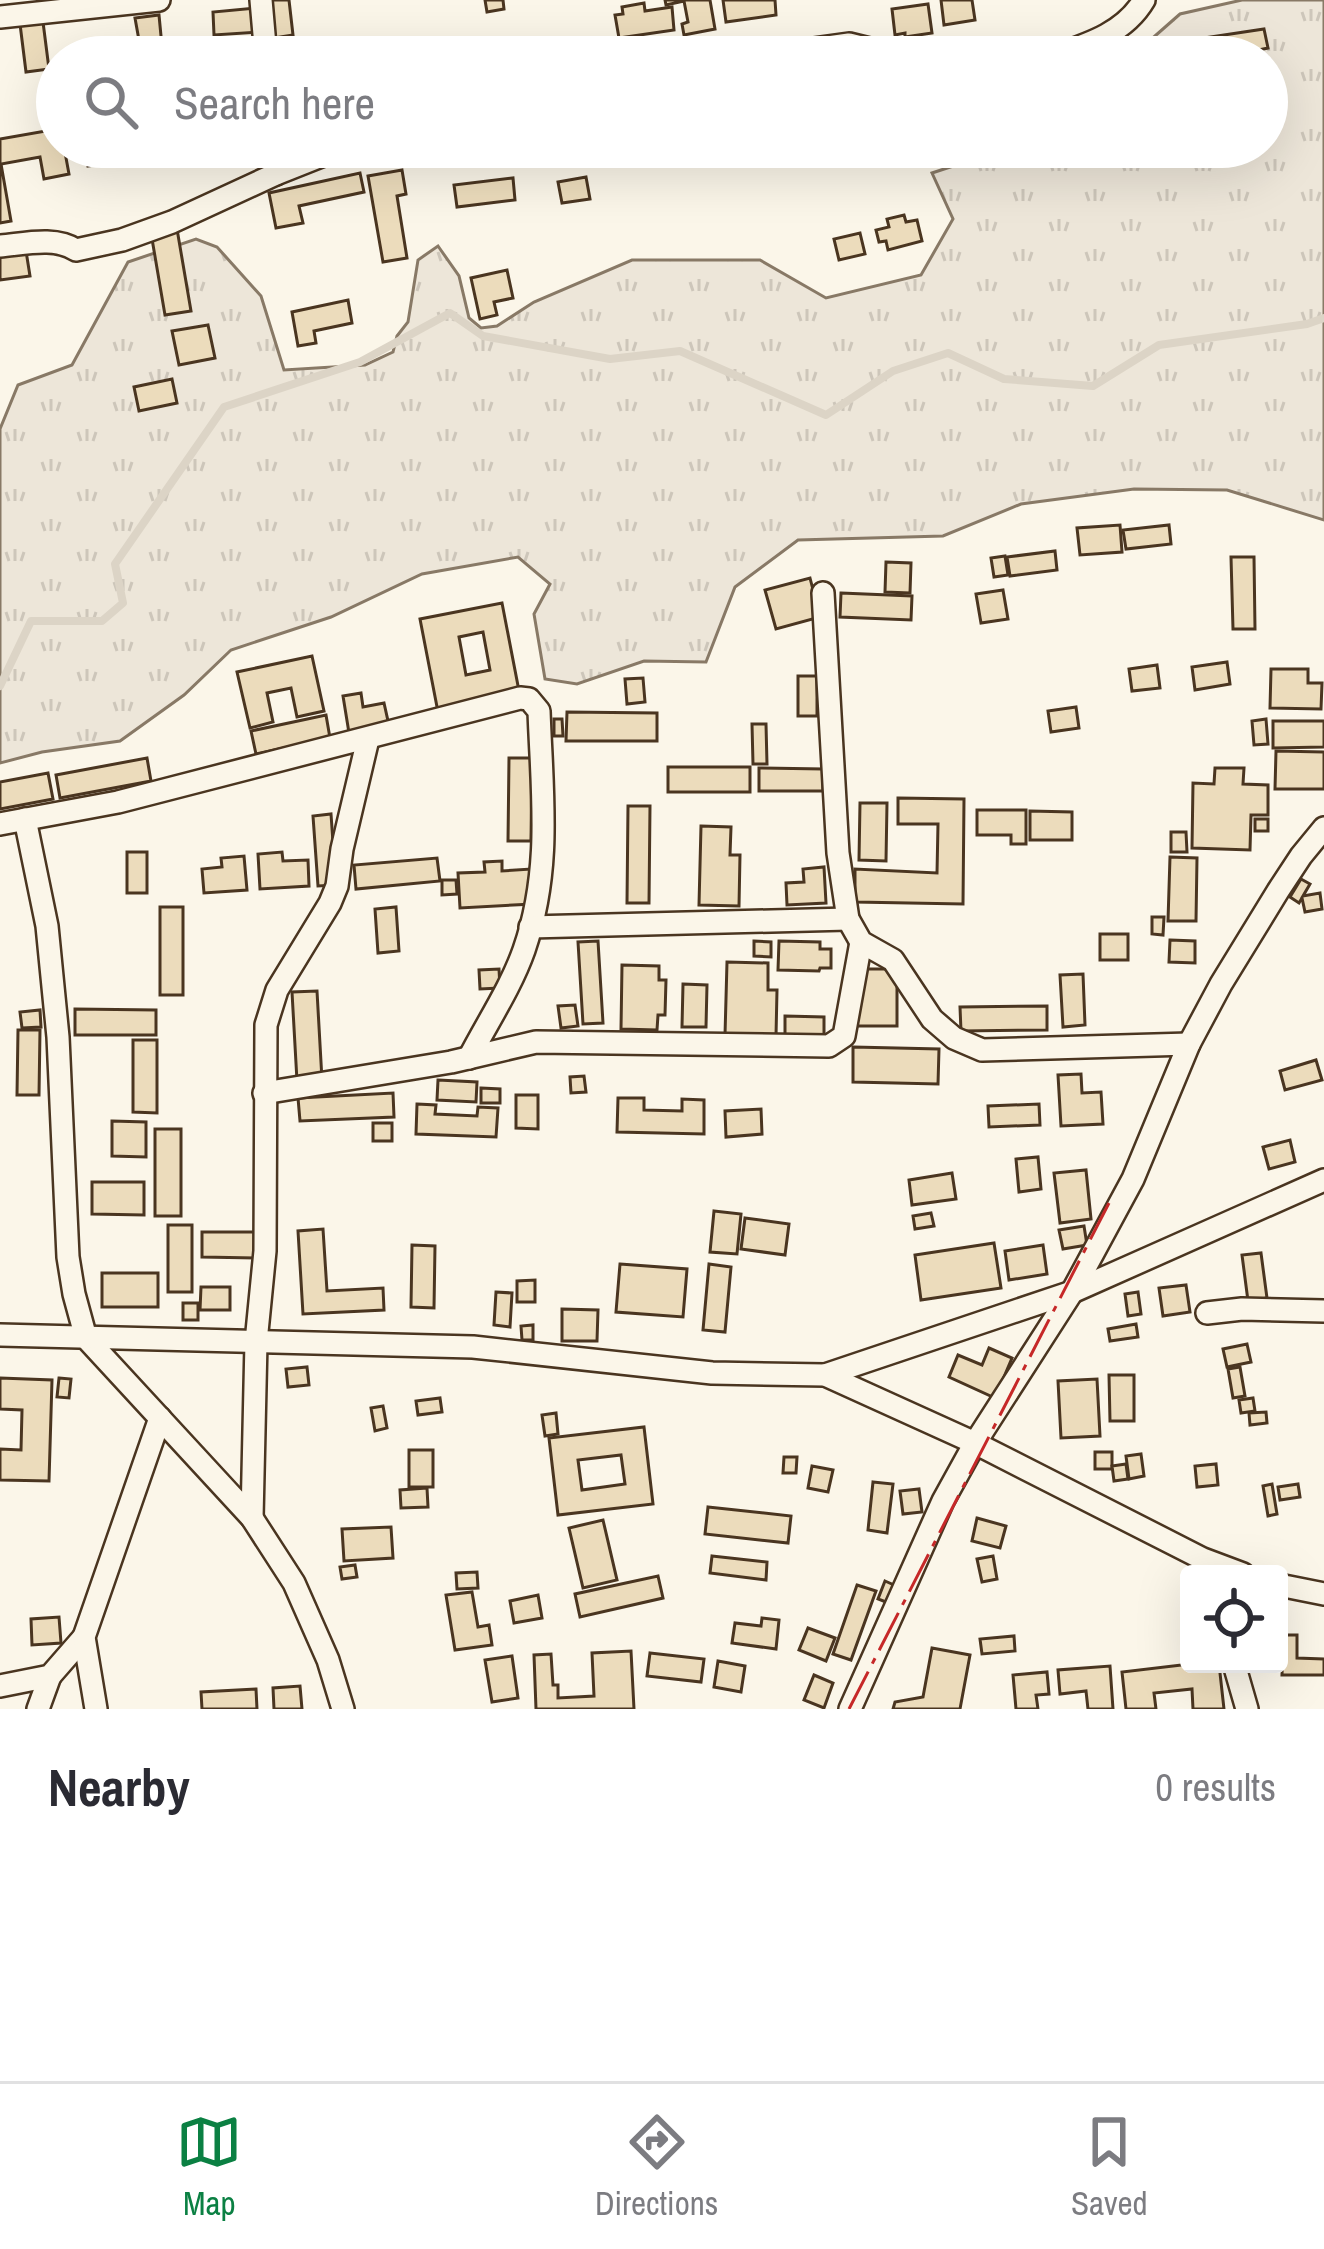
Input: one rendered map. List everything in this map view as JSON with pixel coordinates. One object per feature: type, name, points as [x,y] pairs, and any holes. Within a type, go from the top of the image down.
[{"type":"street","points":[[18,11],[159,0]]},
{"type":"street","points":[[261,0],[264,36]]},
{"type":"street","points":[[1104,36],[1135,15],[1144,0]]},
{"type":"street","points":[[276,168],[276,174]]},
{"type":"street","points":[[0,246],[53,242],[76,250],[122,240],[291,168]]},
{"type":"street","points":[[823,592],[838,853],[848,920],[860,942],[893,960],[932,1019],[954,1038],[982,1050],[1189,1044]]},
{"type":"street","points":[[0,824],[118,802],[529,699],[539,711],[545,821],[537,905],[523,953],[470,1058]]},
{"type":"street","points":[[252,1519],[256,1342],[265,1251],[266,1025],[277,990],[337,886],[368,739]]},
{"type":"street","points":[[25,819],[46,926],[58,1037],[68,1257],[86,1338],[252,1519],[294,1583],[328,1660],[343,1709]]},
{"type":"street","points":[[850,1709],[943,1501],[1072,1292],[1133,1179],[1189,1044],[1221,984],[1301,856],[1324,828]]},
{"type":"street","points":[[530,927],[848,920]]},
{"type":"street","points":[[264,1093],[536,1042],[829,1046],[844,1036],[860,942]]},
{"type":"street","points":[[0,1335],[473,1347],[712,1373],[825,1375],[1072,1292],[1324,1180]]},
{"type":"street","points":[[1207,1313],[1324,1311]]},
{"type":"street","points":[[825,1375],[975,1443],[1201,1565]]},
{"type":"street","points":[[38,1709],[50,1676],[84,1637],[160,1418]]},
{"type":"street","points":[[1288,1587],[1324,1594]]},
{"type":"street","points":[[84,1637],[96,1709]]},
{"type":"street","points":[[1237,1673],[1247,1709]]},
{"type":"street","points":[[0,1686],[50,1676]]},
{"type":"green space","points":[[1242,0],[1324,0],[1324,520],[1227,490],[1134,489],[1021,504],[943,536],[798,540],[735,587],[706,662],[644,661],[577,684],[545,679],[534,614],[550,584],[518,557],[422,574],[331,617],[231,650],[184,695],[120,741],[0,763],[0,429],[18,385],[72,365],[128,262],[196,239],[217,247],[261,296],[284,370],[365,365],[393,352],[408,322],[418,260],[438,246],[459,276],[469,318],[481,328],[497,326],[534,302],[632,260],[760,260],[826,298],[921,275],[953,219],[932,173],[947,168],[1288,168],[1288,36],[1155,36],[1180,14]]},
{"type":"building","points":[[269,0],[289,0],[293,35],[274,36]]},
{"type":"building","points":[[485,0],[503,0],[504,9],[487,12]]},
{"type":"building","points":[[665,0],[710,0],[715,29],[684,35],[682,24],[688,22],[684,1],[666,5]]},
{"type":"building","points":[[723,0],[775,0],[776,15],[726,22]]},
{"type":"building","points":[[941,0],[972,0],[975,20],[944,25]]},
{"type":"building","points":[[644,3],[645,11],[672,7],[674,30],[619,36],[615,15],[623,14],[622,7]]},
{"type":"building","points":[[928,4],[932,33],[895,35],[892,9]]},
{"type":"building","points":[[257,8],[258,32],[214,35],[213,12]]},
{"type":"building","points":[[159,15],[161,36],[138,36],[135,18]]},
{"type":"building","points":[[43,22],[45,36],[36,36],[36,71],[26,72],[20,24]]},
{"type":"building","points":[[1264,29],[1265,36],[1217,36]]},
{"type":"building","points":[[36,133],[36,158],[1,164],[11,221],[0,223],[0,139]]},
{"type":"building","points":[[42,168],[68,168],[69,174],[44,179]]},
{"type":"building","points":[[402,170],[406,194],[397,196],[407,258],[383,262],[368,176]]},
{"type":"building","points":[[360,173],[364,192],[299,206],[303,223],[276,228],[269,193]]},
{"type":"building","points":[[586,177],[590,199],[562,203],[558,182]]},
{"type":"building","points":[[513,178],[515,200],[457,207],[454,185]]},
{"type":"building","points":[[904,215],[906,222],[917,220],[922,241],[888,250],[886,241],[879,242],[876,230],[889,227],[887,219]]},
{"type":"building","points":[[177,229],[191,311],[165,315],[151,233]]},
{"type":"building","points":[[860,233],[865,254],[839,260],[834,239]]},
{"type":"building","points":[[26,251],[30,276],[0,280],[0,255]]},
{"type":"building","points":[[507,270],[513,298],[494,302],[497,315],[480,319],[471,278]]},
{"type":"building","points":[[348,300],[352,323],[314,331],[316,343],[298,346],[292,312]]},
{"type":"building","points":[[208,325],[215,358],[179,365],[172,331]]},
{"type":"building","points":[[172,379],[177,403],[139,411],[134,387]]},
{"type":"building","points":[[1120,525],[1122,552],[1080,555],[1077,528]]},
{"type":"building","points":[[1169,525],[1171,544],[1126,549],[1123,530]]},
{"type":"building","points":[[1055,551],[1057,570],[1010,576],[1007,557]]},
{"type":"building","points":[[1005,556],[1008,575],[994,577],[991,558]]},
{"type":"building","points":[[1231,557],[1254,557],[1255,629],[1233,629]]},
{"type":"building","points":[[886,562],[911,563],[910,593],[885,592]]},
{"type":"building","points":[[810,578],[820,617],[776,629],[765,590]]},
{"type":"building","points":[[1003,590],[1008,619],[981,623],[976,594]]},
{"type":"building","points":[[841,593],[912,596],[911,620],[840,617]]},
{"type":"building","points":[[502,603],[520,696],[438,712],[420,619]],"holes":[[[483,632],[490,670],[466,675],[459,637]]]},
{"type":"building","points":[[312,656],[324,711],[297,717],[291,688],[267,693],[273,722],[250,728],[237,672]]},
{"type":"building","points":[[1227,662],[1230,684],[1195,690],[1192,667]]},
{"type":"building","points":[[1157,665],[1160,688],[1132,691],[1129,669]]},
{"type":"building","points":[[1271,669],[1308,669],[1308,683],[1322,683],[1321,709],[1270,708]]},
{"type":"building","points":[[798,676],[817,676],[817,716],[798,716]]},
{"type":"building","points":[[643,678],[645,702],[627,704],[625,679]]},
{"type":"building","points":[[361,693],[363,707],[384,703],[390,730],[349,733],[343,696]]},
{"type":"building","points":[[1076,707],[1079,728],[1051,732],[1048,711]]},
{"type":"building","points":[[567,712],[657,713],[657,741],[566,741]]},
{"type":"building","points":[[326,715],[330,738],[256,754],[251,731]]},
{"type":"building","points":[[554,719],[562,719],[563,736],[554,736]]},
{"type":"building","points":[[1266,719],[1268,744],[1254,745],[1252,721]]},
{"type":"building","points":[[1273,721],[1324,721],[1324,747],[1273,748]]},
{"type":"building","points":[[752,724],[766,724],[767,764],[753,764]]},
{"type":"building","points":[[1276,751],[1324,752],[1324,789],[1275,789]]},
{"type":"building","points":[[147,758],[151,781],[60,798],[56,775]]},
{"type":"building","points":[[509,758],[532,758],[531,841],[508,841]]},
{"type":"building","points":[[668,767],[750,767],[750,792],[668,792]]},
{"type":"building","points":[[759,768],[823,769],[823,791],[759,791]]},
{"type":"building","points":[[1215,768],[1244,768],[1243,784],[1268,785],[1268,815],[1251,815],[1250,850],[1192,848],[1193,783],[1214,784]]},
{"type":"building","points":[[48,773],[53,799],[0,809],[0,782]]},
{"type":"building","points":[[898,798],[964,799],[963,904],[855,902],[855,869],[937,873],[938,824],[898,824]]},
{"type":"building","points":[[860,803],[887,803],[886,861],[859,860]]},
{"type":"building","points":[[628,806],[650,806],[649,903],[627,903]]},
{"type":"building","points":[[977,810],[1026,810],[1026,844],[1011,844],[1011,835],[977,835]]},
{"type":"building","points":[[1030,811],[1072,812],[1072,840],[1030,840]]},
{"type":"building","points":[[331,814],[336,885],[318,886],[313,816]]},
{"type":"building","points":[[1255,819],[1268,819],[1268,831],[1255,831]]},
{"type":"building","points":[[701,826],[731,827],[730,855],[740,855],[739,906],[699,905]]},
{"type":"building","points":[[1171,832],[1186,832],[1187,852],[1171,852]]},
{"type":"building","points":[[127,852],[147,852],[147,893],[127,893]]},
{"type":"building","points":[[282,852],[283,861],[308,860],[309,886],[260,889],[258,854]]},
{"type":"building","points":[[244,856],[247,890],[204,893],[202,869],[222,867],[221,858]]},
{"type":"building","points":[[1170,857],[1197,858],[1196,921],[1168,921]]},
{"type":"building","points":[[437,858],[440,881],[356,889],[354,865]]},
{"type":"building","points":[[502,861],[502,871],[531,869],[533,904],[460,908],[458,873],[485,872],[484,862]]},
{"type":"building","points":[[824,867],[826,903],[787,905],[786,883],[804,882],[803,869]]},
{"type":"building","points":[[1301,879],[1310,884],[1303,896],[1320,893],[1322,909],[1305,912],[1302,898],[1299,903],[1290,897]]},
{"type":"building","points":[[442,880],[456,880],[457,894],[442,895]]},
{"type":"building","points":[[160,907],[183,907],[183,995],[160,995]]},
{"type":"building","points":[[396,907],[399,951],[378,953],[375,909]]},
{"type":"building","points":[[1152,917],[1164,917],[1163,935],[1152,934]]},
{"type":"building","points":[[1100,934],[1128,934],[1128,960],[1100,960]]},
{"type":"building","points":[[1170,940],[1195,941],[1195,963],[1169,962]]},
{"type":"building","points":[[598,941],[603,1023],[583,1024],[578,942]]},
{"type":"building","points":[[754,941],[771,942],[771,957],[754,956]]},
{"type":"building","points":[[779,941],[820,942],[820,949],[831,949],[831,968],[778,970]]},
{"type":"building","points":[[727,962],[768,963],[768,990],[777,990],[776,1036],[725,1035]]},
{"type":"building","points":[[622,965],[659,966],[659,980],[666,980],[665,1015],[658,1015],[657,1030],[621,1029]]},
{"type":"building","points":[[499,969],[500,988],[480,989],[479,970]]},
{"type":"building","points":[[856,969],[897,969],[897,1026],[856,1026]]},
{"type":"building","points":[[1083,974],[1085,1025],[1063,1027],[1060,975]]},
{"type":"building","points":[[683,984],[707,985],[706,1027],[682,1027]]},
{"type":"building","points":[[317,991],[322,1080],[297,1081],[292,992]]},
{"type":"building","points":[[575,1005],[578,1026],[561,1028],[558,1006]]},
{"type":"building","points":[[1047,1006],[1047,1030],[961,1031],[960,1007]]},
{"type":"building","points":[[75,1009],[156,1010],[156,1035],[75,1035]]},
{"type":"building","points":[[40,1010],[41,1027],[22,1028],[20,1012]]},
{"type":"building","points":[[785,1016],[824,1017],[824,1041],[785,1040]]},
{"type":"building","points":[[18,1030],[40,1030],[39,1095],[17,1095]]},
{"type":"building","points":[[133,1040],[157,1040],[157,1113],[133,1112]]},
{"type":"building","points":[[853,1047],[939,1049],[938,1084],[853,1082]]},
{"type":"building","points":[[1316,1060],[1322,1080],[1285,1090],[1280,1071]]},
{"type":"building","points":[[1081,1074],[1082,1093],[1101,1092],[1103,1124],[1061,1126],[1058,1075]]},
{"type":"building","points":[[584,1076],[586,1092],[571,1093],[570,1077]]},
{"type":"building","points":[[438,1080],[477,1082],[476,1102],[437,1100]]},
{"type":"building","points":[[481,1088],[500,1089],[500,1103],[481,1103]]},
{"type":"building","points":[[393,1093],[394,1117],[300,1121],[298,1098]]},
{"type":"building","points":[[516,1095],[538,1095],[538,1129],[516,1128]]},
{"type":"building","points":[[618,1098],[644,1098],[644,1110],[682,1111],[682,1099],[704,1100],[704,1134],[617,1132]]},
{"type":"building","points":[[417,1104],[436,1105],[435,1114],[477,1116],[478,1107],[498,1108],[496,1137],[416,1134]]},
{"type":"building","points":[[1039,1104],[1040,1125],[989,1127],[988,1106]]},
{"type":"building","points":[[761,1109],[762,1134],[726,1137],[725,1111]]},
{"type":"building","points":[[112,1121],[146,1122],[146,1157],[112,1156]]},
{"type":"building","points":[[373,1123],[392,1123],[392,1141],[373,1141]]},
{"type":"building","points":[[155,1129],[181,1129],[181,1216],[155,1216]]},
{"type":"building","points":[[1290,1140],[1295,1162],[1269,1169],[1263,1147]]},
{"type":"building","points":[[1038,1157],[1041,1189],[1019,1192],[1016,1159]]},
{"type":"building","points":[[1086,1170],[1091,1219],[1060,1223],[1054,1173]]},
{"type":"building","points":[[952,1173],[956,1199],[912,1205],[909,1180]]},
{"type":"building","points":[[92,1182],[144,1182],[144,1215],[92,1214]]},
{"type":"building","points":[[714,1211],[741,1214],[737,1254],[710,1252]]},
{"type":"building","points":[[931,1213],[934,1226],[915,1229],[913,1216]]},
{"type":"building","points":[[745,1218],[789,1224],[785,1255],[741,1249]]},
{"type":"building","points":[[168,1225],[192,1225],[192,1292],[168,1292]]},
{"type":"building","points":[[1084,1226],[1087,1245],[1063,1249],[1059,1230]]},
{"type":"building","points":[[323,1229],[327,1291],[383,1288],[384,1310],[303,1314],[298,1231]]},
{"type":"building","points":[[202,1232],[257,1232],[257,1258],[202,1257]]},
{"type":"building","points":[[994,1243],[1001,1288],[921,1300],[915,1255]]},
{"type":"building","points":[[412,1245],[435,1246],[434,1308],[411,1307]]},
{"type":"building","points":[[1043,1245],[1047,1274],[1009,1280],[1005,1251]]},
{"type":"building","points":[[1261,1253],[1267,1298],[1248,1301],[1242,1255]]},
{"type":"building","points":[[620,1264],[687,1269],[683,1317],[616,1312]]},
{"type":"building","points":[[709,1264],[731,1267],[725,1332],[703,1330]]},
{"type":"building","points":[[102,1273],[158,1273],[158,1307],[102,1307]]},
{"type":"building","points":[[535,1280],[535,1302],[517,1302],[517,1281]]},
{"type":"building","points":[[1186,1285],[1190,1312],[1163,1316],[1159,1288]]},
{"type":"building","points":[[201,1287],[230,1287],[230,1310],[200,1310]]},
{"type":"building","points":[[496,1292],[512,1293],[510,1327],[494,1325]]},
{"type":"building","points":[[1138,1292],[1141,1314],[1128,1316],[1125,1294]]},
{"type":"building","points":[[183,1303],[198,1303],[198,1320],[183,1320]]},
{"type":"building","points":[[562,1309],[598,1310],[597,1341],[562,1341]]},
{"type":"building","points":[[1136,1324],[1138,1337],[1110,1341],[1108,1329]]},
{"type":"building","points":[[533,1325],[533,1340],[522,1340],[521,1326]]},
{"type":"building","points":[[1247,1344],[1251,1362],[1227,1367],[1223,1349]]},
{"type":"building","points":[[989,1348],[1012,1358],[995,1398],[949,1377],[958,1355],[982,1365]]},
{"type":"building","points":[[307,1367],[309,1385],[288,1387],[286,1369]]},
{"type":"building","points":[[1240,1367],[1245,1396],[1233,1398],[1228,1369]]},
{"type":"building","points":[[1109,1375],[1134,1375],[1134,1421],[1110,1421]]},
{"type":"building","points":[[0,1378],[52,1380],[49,1481],[0,1480],[0,1449],[21,1450],[22,1410],[0,1409]]},
{"type":"building","points":[[59,1378],[71,1379],[69,1398],[57,1397]]},
{"type":"building","points":[[1097,1379],[1100,1436],[1061,1438],[1058,1381]]},
{"type":"building","points":[[440,1398],[442,1412],[418,1415],[416,1401]]},
{"type":"building","points":[[1253,1398],[1255,1411],[1241,1413],[1239,1400]]},
{"type":"building","points":[[383,1406],[387,1428],[375,1431],[371,1408]]},
{"type":"building","points":[[1266,1412],[1267,1423],[1250,1425],[1249,1413]]},
{"type":"building","points":[[556,1413],[558,1434],[545,1436],[542,1415]]},
{"type":"building","points":[[644,1427],[653,1504],[558,1515],[549,1438]],"holes":[[[621,1455],[625,1484],[582,1490],[578,1460]]]},
{"type":"building","points":[[409,1450],[433,1450],[433,1487],[409,1487]]},
{"type":"building","points":[[1095,1452],[1112,1452],[1112,1469],[1095,1469]]},
{"type":"building","points":[[1141,1454],[1144,1476],[1129,1479],[1126,1456]]},
{"type":"building","points":[[784,1457],[797,1457],[796,1473],[783,1473]]},
{"type":"building","points":[[1126,1464],[1128,1479],[1114,1481],[1112,1466]]},
{"type":"building","points":[[1216,1464],[1218,1485],[1197,1487],[1195,1466]]},
{"type":"building","points":[[812,1466],[833,1470],[828,1492],[808,1488]]},
{"type":"building","points":[[873,1482],[893,1484],[887,1533],[868,1530]]},
{"type":"building","points":[[1272,1484],[1277,1514],[1268,1516],[1263,1486]]},
{"type":"building","points":[[1298,1484],[1300,1497],[1280,1500],[1278,1487]]},
{"type":"building","points":[[427,1488],[428,1507],[401,1508],[400,1490]]},
{"type":"building","points":[[919,1489],[922,1512],[903,1514],[900,1491]]},
{"type":"building","points":[[708,1507],[791,1516],[788,1543],[705,1534]]},
{"type":"building","points":[[977,1518],[1006,1526],[1000,1548],[972,1541]]},
{"type":"building","points":[[603,1520],[617,1580],[583,1588],[569,1528]]},
{"type":"building","points":[[391,1527],[393,1558],[344,1561],[342,1529]]},
{"type":"building","points":[[712,1556],[767,1562],[766,1580],[710,1573]]},
{"type":"building","points":[[993,1556],[997,1579],[982,1582],[977,1559]]},
{"type":"building","points":[[355,1565],[357,1577],[342,1579],[340,1567]]},
{"type":"building","points":[[477,1572],[478,1588],[457,1589],[456,1573]]},
{"type":"building","points":[[658,1576],[663,1598],[580,1617],[575,1594]]},
{"type":"building","points":[[885,1581],[894,1585],[886,1602],[878,1599]]},
{"type":"building","points":[[857,1585],[876,1591],[851,1660],[833,1654]]},
{"type":"building","points":[[472,1592],[478,1627],[489,1625],[492,1645],[455,1650],[446,1595]]},
{"type":"building","points":[[538,1595],[542,1618],[514,1623],[510,1601]]},
{"type":"building","points":[[59,1617],[61,1643],[32,1645],[31,1619]]},
{"type":"building","points":[[762,1618],[779,1620],[776,1649],[732,1643],[735,1623],[761,1626]]},
{"type":"building","points":[[808,1628],[835,1638],[826,1661],[799,1650]]},
{"type":"building","points":[[1288,1635],[1297,1635],[1297,1658],[1324,1659],[1324,1675],[1282,1675],[1288,1673]]},
{"type":"building","points":[[1014,1636],[1015,1651],[982,1654],[980,1639]]},
{"type":"building","points":[[932,1648],[970,1655],[960,1709],[893,1709],[895,1702],[923,1697]]},
{"type":"building","points":[[631,1651],[634,1709],[536,1709],[534,1655],[551,1654],[558,1698],[594,1696],[592,1653]]},
{"type":"building","points":[[650,1653],[704,1659],[701,1682],[647,1676]]},
{"type":"building","points":[[512,1656],[518,1698],[492,1702],[485,1660]]},
{"type":"building","points":[[718,1661],[745,1666],[741,1692],[714,1687]]},
{"type":"building","points":[[1180,1665],[1180,1673],[1220,1673],[1224,1709],[1193,1709],[1192,1689],[1154,1693],[1156,1709],[1126,1709],[1122,1672]]},
{"type":"building","points":[[1110,1666],[1113,1709],[1088,1709],[1086,1691],[1060,1694],[1058,1670]]},
{"type":"building","points":[[1047,1672],[1049,1694],[1036,1695],[1038,1709],[1016,1709],[1013,1675]]},
{"type":"building","points":[[814,1675],[833,1683],[824,1708],[804,1700]]},
{"type":"building","points":[[300,1686],[302,1709],[274,1709],[273,1688]]},
{"type":"building","points":[[256,1689],[257,1709],[202,1709],[201,1692]]},
{"type":"waterway","points":[[0,686],[31,621],[102,621],[123,603],[115,564],[224,407],[360,362],[450,313],[483,336],[610,359],[680,351],[826,415],[893,371],[948,353],[1004,379],[1093,386],[1159,345],[1324,318]]},
{"type":"power","points":[[849,1709],[1109,1203]]}]
